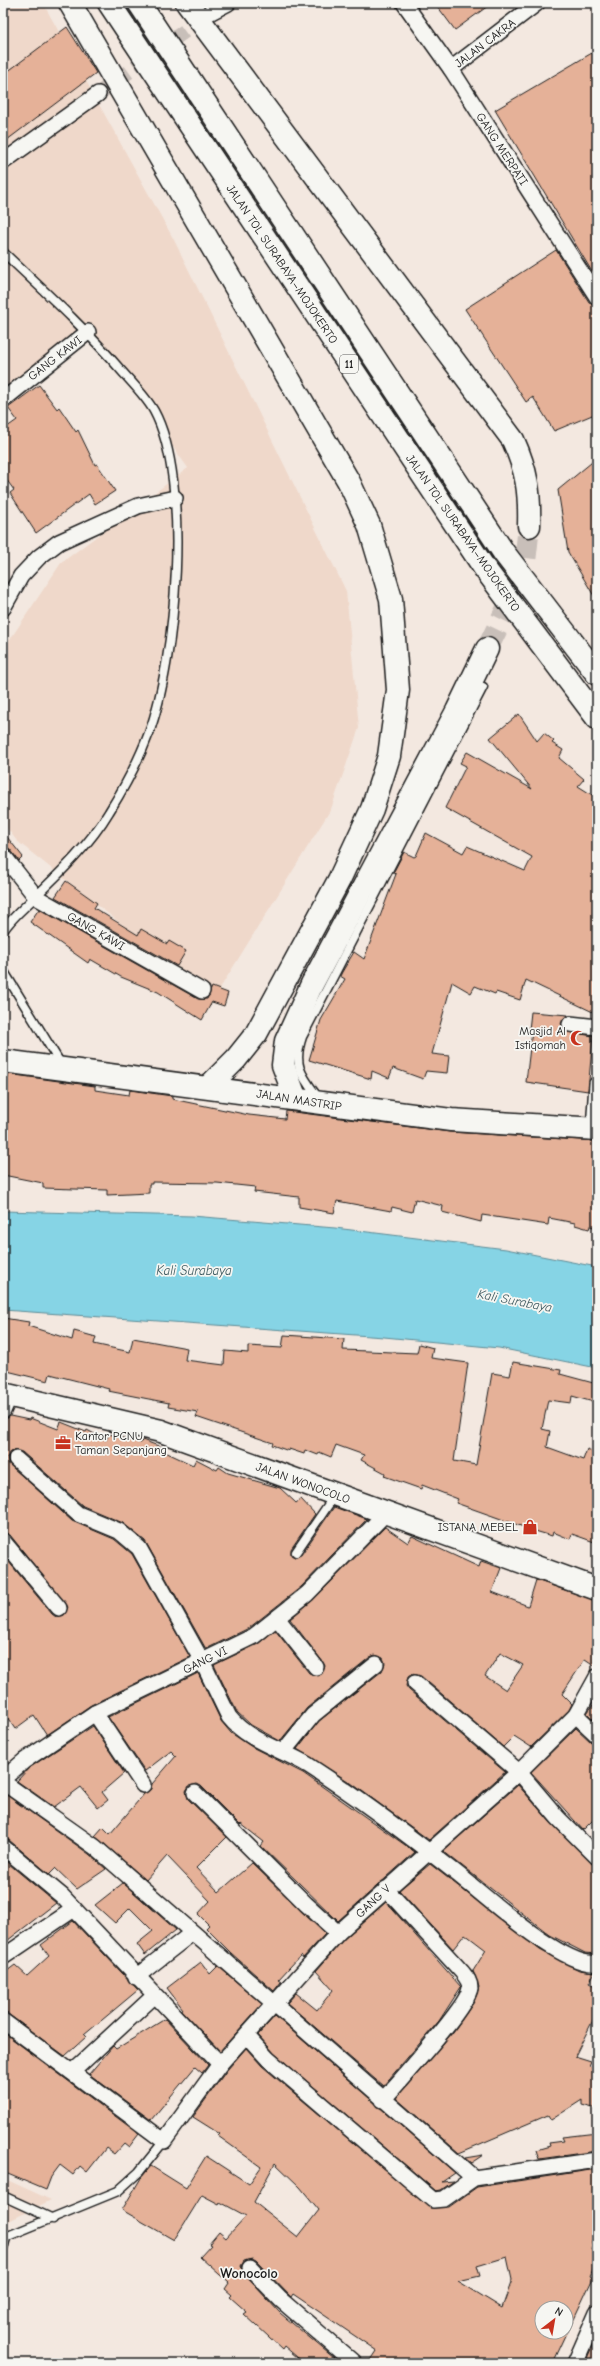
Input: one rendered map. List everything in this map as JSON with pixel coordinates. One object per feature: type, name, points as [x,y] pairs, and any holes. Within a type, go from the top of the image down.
[{"type":"main road","points":[[70,3],[349,482],[369,525],[391,599],[398,690],[389,756],[372,809],[339,880],[256,1034],[208,1087]]},
{"type":"main road","name":"JALAN TOL SURABAYA–MOJOKERTO","points":[[109,3],[485,569],[597,718]]},
{"type":"main road","name":"JALAN TOL SURABAYA–MOJOKERTO","points":[[139,3],[504,553],[597,674]]},
{"type":"main road","points":[[187,3],[513,440],[524,466],[530,495],[529,526]]},
{"type":"main road","points":[[296,1099],[284,1065],[286,1041],[312,984],[457,711],[487,649]]},
{"type":"main road","name":"JALAN MASTRIP","points":[[3,1060],[451,1120],[596,1129]]},
{"type":"main road","name":"JALAN WONOCOLO","points":[[5,1400],[161,1431],[597,1589]]},
{"type":"street","points":[[209,13],[228,3]]},
{"type":"street","name":"GANG MERPATI","points":[[404,3],[451,69],[597,297]]},
{"type":"street","name":"JALAN CAKRA","points":[[451,69],[537,3]]},
{"type":"street","points":[[3,162],[98,94]]},
{"type":"street","name":"GANG KAWI","points":[[3,400],[88,332]]},
{"type":"street","points":[[3,608],[21,576],[39,557],[59,542],[138,506],[175,498]]},
{"type":"street","name":"GANG KAWI","points":[[3,855],[36,897],[202,991]]},
{"type":"street","points":[[570,1024],[597,1027]]},
{"type":"street","points":[[596,1129],[597,1084]]},
{"type":"street","points":[[16,1459],[78,1514],[118,1531],[139,1548],[202,1661],[229,1717],[235,1724],[257,1739],[322,1774],[428,1851],[547,1945],[577,1961],[597,1964]]},
{"type":"street","name":"GANG VI","points":[[3,1780],[24,1761],[95,1713],[254,1636],[307,1594],[386,1513]]},
{"type":"street","points":[[3,1541],[59,1608]]},
{"type":"street","points":[[277,1618],[316,1667]]},
{"type":"street","points":[[283,1752],[312,1715],[376,1664]]},
{"type":"street","name":"GANG V","points":[[164,2141],[220,2064],[338,1933],[428,1851],[519,1772],[576,1715],[597,1677]]},
{"type":"street","points":[[415,1683],[519,1772],[558,1818],[597,1857]]},
{"type":"street","points":[[95,1713],[143,1785]]},
{"type":"street","points":[[576,1715],[597,1735]]},
{"type":"street","points":[[3,1780],[95,1847],[273,2005],[474,2178]]},
{"type":"street","points":[[195,1793],[306,1904],[338,1933]]},
{"type":"street","points":[[3,1847],[37,1873],[74,1909],[136,1977],[220,2064]]},
{"type":"street","points":[[383,2100],[435,2040],[460,2007],[470,1989],[470,1982],[462,1972],[386,1889]]},
{"type":"street","points":[[3,1957],[74,1909]]},
{"type":"street","points":[[136,1977],[192,1933]]},
{"type":"street","points":[[72,2072],[154,1996]]},
{"type":"street","points":[[3,2021],[164,2141]]},
{"type":"street","points":[[246,2036],[268,2059],[433,2200],[444,2199],[474,2178],[597,2160]]},
{"type":"street","points":[[250,2268],[281,2300],[354,2363]]},
{"type":"street","points":[[575,2363],[597,2313]]},
{"type":"lane","points":[[3,252],[88,332],[144,396],[153,410],[166,440],[175,498],[176,541],[169,641],[161,689],[148,734],[109,813],[87,842],[36,897],[13,917],[3,931]]},
{"type":"lane","points":[[323,1104],[300,1072],[296,1053],[302,1037],[483,687]]},
{"type":"lane","points":[[3,970],[63,1068]]},
{"type":"lane","points":[[296,1552],[336,1495]]},
{"type":"lane","points":[[3,2249],[4,2238],[53,2219],[125,2186],[164,2141]]},
{"type":"lane","points":[[3,2196],[53,2219]]},
{"type":"shaded area","points":[[3,3],[43,3],[174,240],[346,591],[359,728],[331,809],[214,998],[17,841],[3,823],[3,650],[61,563],[188,468],[89,329],[3,393]]},
{"type":"shaded area","points":[[3,2178],[51,2200],[3,2224]]},
{"type":"water","name":"Kali Surabaya","points":[[3,1211],[192,1216],[335,1228],[506,1249],[597,1267],[597,1368],[499,1348],[384,1337],[3,1310]]},
{"type":"building","points":[[435,3],[492,3],[455,30]]},
{"type":"building","points":[[67,27],[96,73],[3,143],[3,75]]},
{"type":"building","points":[[597,50],[597,280],[495,110]]},
{"type":"building","points":[[556,250],[589,302],[597,306],[597,413],[554,431],[533,397],[526,402],[465,309]]},
{"type":"building","points":[[39,385],[57,409],[59,407],[76,432],[78,430],[95,465],[97,464],[115,491],[95,504],[89,494],[36,533],[10,493],[14,490],[3,475],[3,430],[17,420],[8,408]]},
{"type":"building","points":[[597,458],[597,601],[568,552],[558,490]]},
{"type":"building","points":[[519,714],[537,741],[544,733],[554,741],[552,743],[563,750],[559,758],[584,779],[578,786],[597,798],[597,1014],[526,980],[520,1000],[496,992],[495,994],[475,986],[471,993],[452,982],[432,1054],[449,1056],[447,1073],[426,1071],[423,1079],[393,1068],[389,1078],[372,1071],[371,1079],[309,1060],[321,1020],[345,979],[340,976],[342,972],[354,952],[364,959],[396,874],[393,873],[404,852],[414,857],[416,856],[426,833],[463,853],[467,846],[525,871],[532,857],[445,808],[466,766],[460,763],[467,752],[532,789],[490,738]]},
{"type":"building","points":[[3,832],[23,857],[19,861],[10,849],[3,846]]},
{"type":"building","points":[[66,881],[97,903],[94,908],[138,935],[141,929],[167,944],[169,941],[186,951],[177,966],[55,897]]},
{"type":"building","points":[[39,909],[198,999],[207,999],[212,987],[228,993],[224,1006],[212,1002],[202,1020],[158,992],[121,977],[90,959],[88,963],[30,922]]},
{"type":"building","points":[[531,1012],[568,1015],[561,1023],[564,1031],[593,1036],[588,1091],[526,1082],[532,1030],[529,1030]]},
{"type":"building","points":[[8,1074],[95,1086],[95,1090],[129,1095],[130,1090],[172,1096],[172,1099],[249,1115],[285,1119],[286,1111],[450,1132],[597,1141],[597,1228],[590,1226],[589,1229],[575,1225],[575,1223],[549,1218],[548,1225],[482,1215],[481,1222],[442,1212],[443,1206],[415,1199],[412,1212],[392,1207],[391,1211],[337,1201],[334,1213],[299,1207],[299,1197],[254,1192],[255,1187],[217,1183],[152,1182],[152,1184],[149,1184],[149,1193],[107,1195],[107,1190],[43,1188],[43,1183],[3,1175],[3,1077],[8,1078]]},
{"type":"building","points":[[3,1318],[29,1322],[28,1326],[72,1340],[74,1331],[96,1337],[94,1344],[130,1352],[133,1338],[187,1348],[185,1360],[224,1365],[225,1351],[248,1353],[248,1346],[282,1348],[284,1335],[344,1339],[343,1350],[417,1353],[419,1344],[433,1348],[431,1358],[468,1363],[454,1461],[476,1465],[492,1373],[510,1376],[513,1362],[561,1370],[560,1374],[597,1384],[597,1403],[572,1396],[571,1403],[548,1400],[542,1429],[550,1431],[547,1447],[583,1460],[587,1449],[597,1453],[597,1543],[572,1534],[570,1539],[553,1532],[552,1536],[535,1531],[456,1503],[458,1499],[422,1485],[421,1489],[384,1476],[385,1473],[361,1460],[364,1455],[336,1445],[331,1457],[319,1452],[318,1455],[305,1450],[304,1454],[289,1449],[289,1451],[272,1445],[273,1443],[196,1417],[198,1412],[168,1407],[169,1403],[108,1391],[109,1389],[50,1374],[48,1381],[3,1370]]},
{"type":"building","points":[[10,1416],[29,1420],[30,1418],[58,1429],[61,1422],[86,1432],[87,1430],[106,1440],[109,1434],[141,1443],[142,1440],[164,1448],[163,1451],[193,1465],[196,1459],[217,1470],[219,1467],[228,1473],[280,1488],[296,1503],[301,1499],[315,1514],[291,1549],[291,1555],[295,1557],[301,1555],[334,1507],[367,1519],[301,1587],[249,1628],[206,1649],[145,1541],[123,1523],[83,1506],[22,1452],[13,1451],[7,1457],[10,1465],[72,1521],[114,1539],[132,1554],[190,1657],[91,1705],[47,1735],[34,1715],[15,1729],[3,1711],[3,1555],[52,1614],[56,1617],[64,1615],[68,1607],[10,1535],[3,1532],[3,1420]]},
{"type":"building","points":[[385,1527],[408,1543],[412,1536],[479,1567],[481,1561],[501,1568],[492,1592],[528,1606],[536,1580],[597,1601],[597,1667],[585,1659],[562,1694],[572,1704],[569,1710],[531,1747],[514,1736],[503,1747],[421,1676],[412,1674],[408,1677],[406,1686],[409,1690],[505,1772],[429,1840],[351,1783],[297,1749],[319,1721],[382,1671],[385,1663],[383,1658],[375,1655],[370,1657],[307,1708],[280,1741],[251,1725],[237,1712],[214,1665],[258,1644],[275,1630],[309,1673],[317,1676],[322,1674],[325,1666],[323,1662],[290,1619],[313,1600]],"holes":[[[500,1653],[523,1665],[506,1690],[485,1676]]]},
{"type":"building","points":[[198,1673],[221,1721],[231,1733],[252,1747],[303,1773],[415,1852],[338,1921],[261,1846],[264,1842],[241,1824],[240,1825],[201,1786],[197,1784],[189,1786],[186,1791],[188,1799],[227,1837],[196,1868],[219,1892],[252,1863],[325,1934],[303,1958],[301,1955],[278,1980],[281,1982],[274,1991],[231,1953],[206,1928],[209,1925],[198,1914],[210,1901],[167,1856],[146,1880],[95,1836],[103,1827],[110,1834],[144,1794],[151,1789],[152,1784],[176,1756],[171,1751],[145,1771],[108,1717]]},
{"type":"building","points":[[597,1700],[597,1723],[587,1713]]},
{"type":"building","points":[[93,1726],[124,1773],[102,1792],[108,1800],[98,1808],[81,1787],[54,1807],[17,1781],[29,1768]]},
{"type":"building","points":[[576,1728],[591,1742],[597,1744],[597,1816],[583,1830],[531,1772]]},
{"type":"building","points":[[518,1785],[552,1824],[591,1863],[597,1866],[597,1954],[585,1953],[550,1935],[443,1851]]},
{"type":"building","points":[[5,1794],[89,1854],[106,1869],[77,1889],[55,1868],[49,1874],[9,1840],[3,1838]]},
{"type":"building","points":[[3,1859],[56,1903],[3,1944]]},
{"type":"building","points":[[430,1864],[540,1950],[579,1970],[595,1972],[589,1983],[597,1987],[597,2012],[575,2056],[591,2061],[589,2066],[597,2068],[597,2109],[582,2105],[582,2100],[551,2120],[548,2115],[459,2153],[396,2098],[453,2032],[474,2002],[479,1987],[473,1971],[486,1950],[465,1934],[453,1949],[399,1890]]},
{"type":"building","points":[[123,1883],[176,1930],[145,1955],[137,1944],[153,1931],[130,1908],[115,1923],[95,1905]]},
{"type":"building","points":[[386,1902],[461,1987],[439,2021],[383,2086],[287,2003],[296,1993],[317,2010],[333,1990],[316,1971],[344,1939]]},
{"type":"building","points":[[73,1921],[138,1990],[84,2035],[86,2037],[65,2056],[8,2014],[3,2012],[3,1974],[15,1965],[27,1976],[49,1956],[41,1945]]},
{"type":"building","points":[[201,1962],[210,1974],[218,1966],[262,2004],[220,2051],[181,2010],[183,2009],[167,1988]]},
{"type":"building","points":[[275,2016],[455,2173],[442,2182],[454,2181],[441,2190],[436,2191],[274,2053],[258,2035]]},
{"type":"building","points":[[165,2019],[208,2065],[202,2073],[195,2067],[151,2120],[89,2074],[113,2046],[116,2049]]},
{"type":"building","points":[[3,2032],[139,2134],[129,2147],[124,2143],[114,2154],[106,2148],[87,2172],[80,2166],[73,2175],[60,2165],[51,2177],[46,2190],[3,2172]]},
{"type":"building","points":[[246,2048],[262,2066],[430,2208],[449,2207],[477,2187],[597,2169],[597,2208],[591,2250],[597,2253],[597,2260],[590,2276],[593,2278],[574,2318],[574,2300],[534,2300],[534,2340],[564,2340],[553,2363],[369,2363],[377,2351],[293,2294],[291,2297],[256,2261],[252,2259],[244,2261],[241,2266],[244,2274],[280,2313],[340,2363],[304,2363],[284,2346],[282,2349],[244,2314],[247,2312],[230,2297],[232,2295],[225,2289],[229,2283],[200,2257],[211,2245],[209,2244],[219,2232],[226,2238],[246,2216],[220,2202],[219,2204],[202,2195],[174,2240],[122,2210],[141,2178],[151,2166],[186,2188],[206,2156],[249,2184],[261,2167],[218,2136],[220,2134],[193,2117],[227,2070]],"holes":[[[275,2163],[300,2187],[319,2210],[298,2237],[254,2202]],[[507,2257],[512,2280],[502,2308],[458,2281],[480,2276],[477,2266]]]},
{"type":"building","points":[[597,2133],[597,2151],[539,2159],[536,2150],[550,2146],[549,2143],[564,2141],[562,2137]]},
{"type":"building","points":[[483,2155],[471,2163],[465,2158]]},
{"type":"building","points":[[597,2335],[597,2363],[585,2363]]},
{"type":"tunnel","points":[[98,94],[207,15]]},
{"type":"tunnel","points":[[487,649],[509,604],[525,562],[529,526]]},
{"type":"place","name":"Masjid Al Istiqomah","points":[[578,1038]]},
{"type":"place","name":"Kantor PCNU Taman Sepanjang","points":[[63,1443]]},
{"type":"place","name":"ISTANA MEBEL","points":[[530,1527]]},
{"type":"district","name":"Wonocolo","points":[[249,2273]]}]
